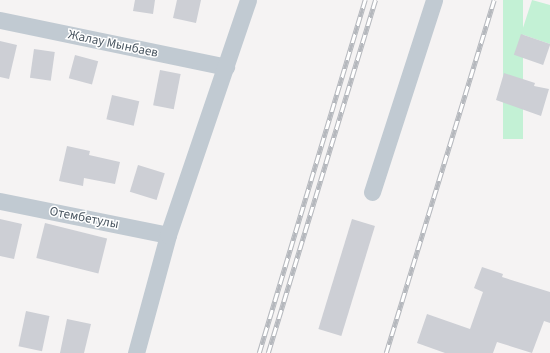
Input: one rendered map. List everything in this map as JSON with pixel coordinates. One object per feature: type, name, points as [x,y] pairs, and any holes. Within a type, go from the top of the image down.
[{"type":"street","points":[[136,353],[168,235],[248,0]]},
{"type":"street","points":[[372,192],[434,0]]},
{"type":"street","name":"Жалау Мынбаев","points":[[0,20],[226,67]]},
{"type":"street","name":"Отембетулы","points":[[0,201],[168,235]]},
{"type":"green space","points":[[503,0],[523,0],[523,139],[503,139]]},
{"type":"green space","points":[[532,0],[550,5],[550,44],[521,34]]},
{"type":"building","points":[[135,0],[155,0],[153,14],[133,11]]},
{"type":"building","points":[[177,0],[201,0],[196,23],[173,18]]},
{"type":"building","points":[[521,34],[550,44],[543,65],[514,55]]},
{"type":"building","points":[[0,41],[17,45],[9,79],[0,77]]},
{"type":"building","points":[[34,49],[55,52],[51,81],[30,78]]},
{"type":"building","points":[[75,55],[98,61],[92,84],[69,78]]},
{"type":"building","points":[[160,70],[181,74],[174,109],[153,105]]},
{"type":"building","points":[[504,73],[535,83],[534,86],[549,89],[541,116],[496,100]]},
{"type":"building","points":[[112,95],[139,101],[134,126],[106,119]]},
{"type":"building","points":[[67,146],[90,151],[89,155],[120,162],[115,184],[84,178],[83,186],[59,181]]},
{"type":"building","points":[[138,165],[165,173],[157,200],[130,192]]},
{"type":"building","points":[[0,219],[22,224],[14,259],[0,256]]},
{"type":"building","points":[[352,219],[375,226],[341,336],[318,329]]},
{"type":"building","points":[[45,223],[107,238],[98,273],[36,258]]},
{"type":"building","points":[[482,267],[503,274],[502,277],[550,292],[550,323],[544,321],[532,353],[497,342],[493,353],[445,353],[417,343],[427,314],[470,329],[483,292],[474,288]]},
{"type":"building","points":[[26,311],[49,316],[42,351],[19,346]]},
{"type":"building","points":[[67,319],[91,324],[84,353],[60,353]]},
{"type":"railway","points":[[259,353],[365,0]]},
{"type":"railway","points":[[268,353],[375,0]]},
{"type":"railway","points":[[386,353],[494,0]]}]
